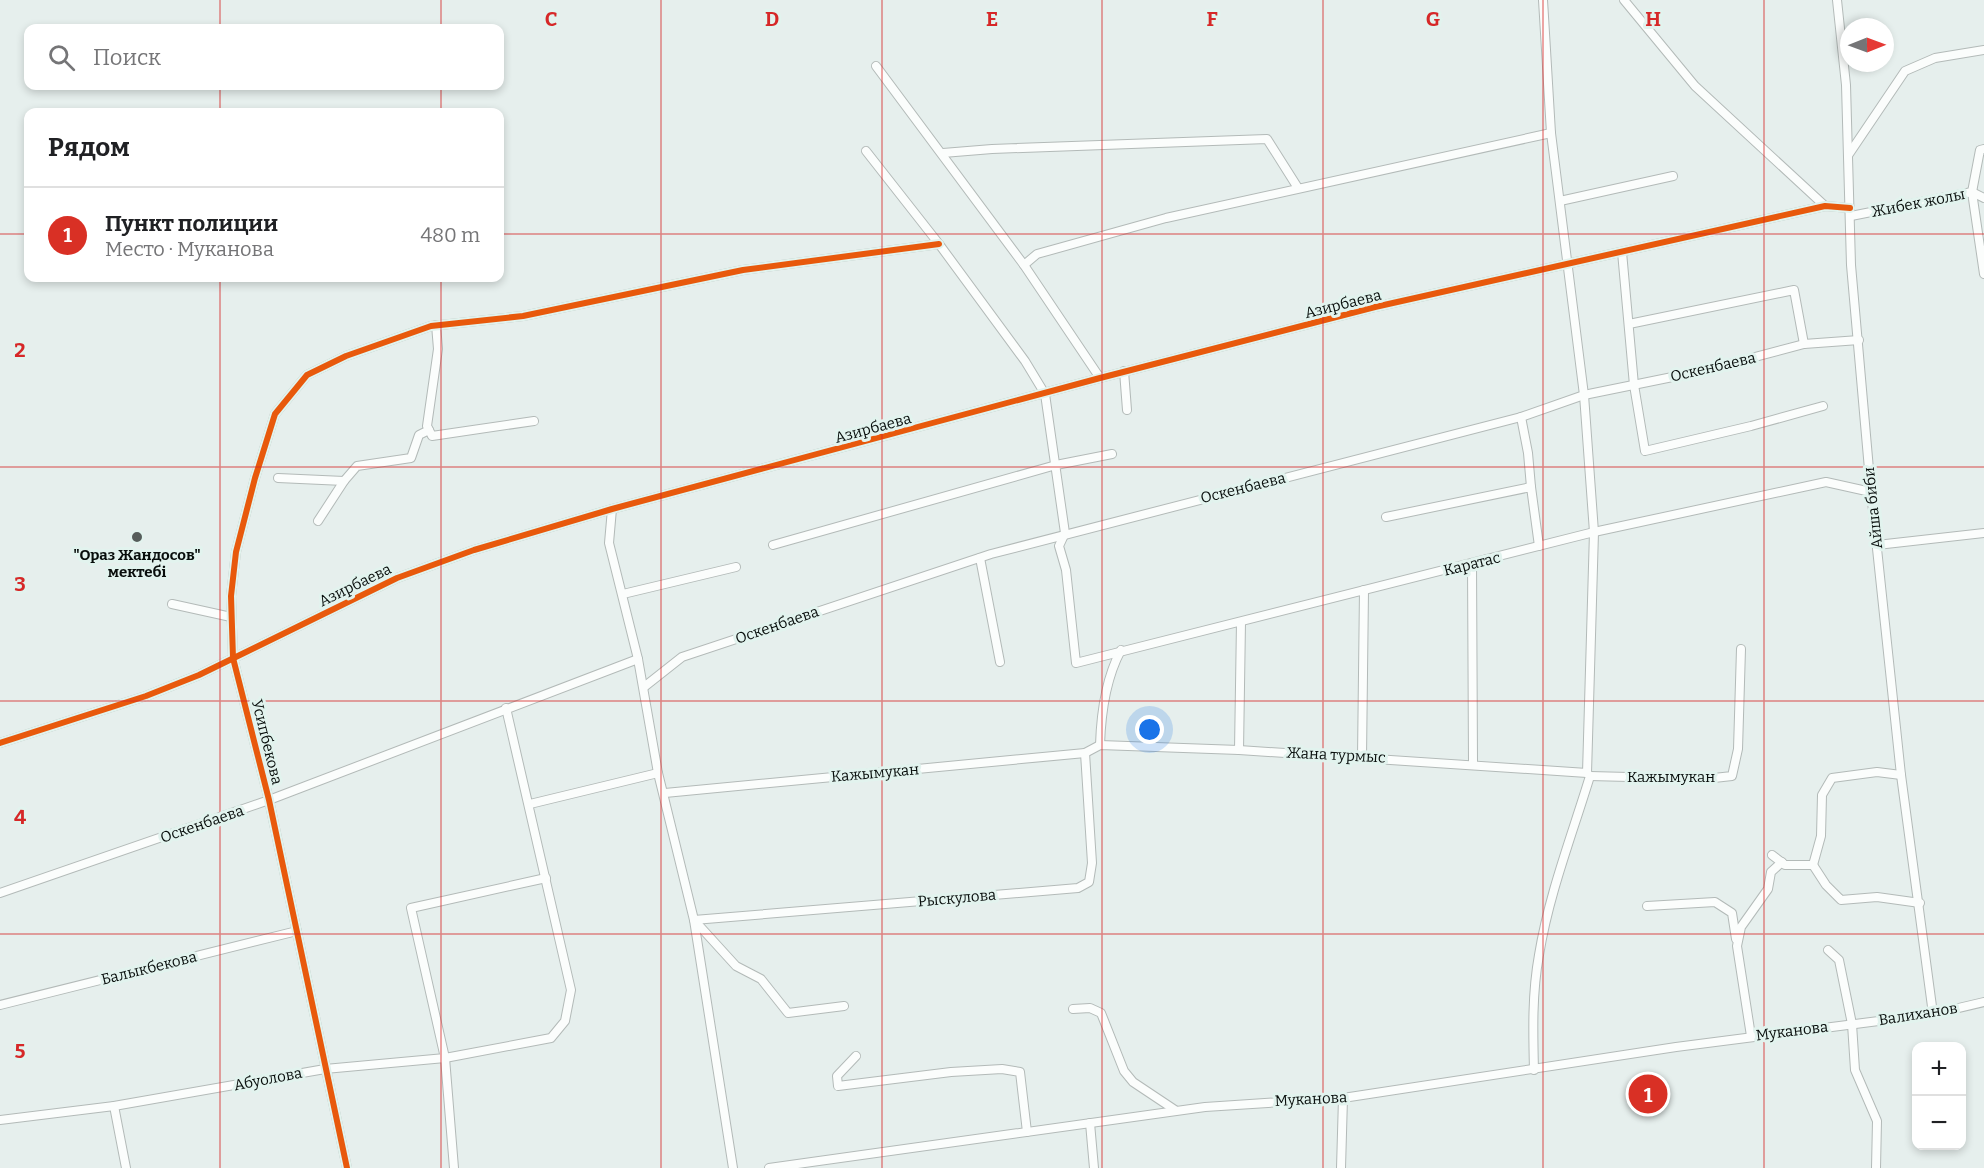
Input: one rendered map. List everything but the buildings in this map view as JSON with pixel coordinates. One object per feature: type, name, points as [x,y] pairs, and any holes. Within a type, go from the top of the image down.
[{"type":"street","points":[[1534,1070],[1533,1021],[1538,956],[1547,917],[1589,775],[1594,531],[1584,395],[1551,133],[1543,0]]},
{"type":"street","points":[[1624,0],[1695,86],[1825,206]]},
{"type":"street","name":"Айша биби","points":[[1838,0],[1846,85],[1851,265],[1870,492],[1901,775],[1934,1014]]},
{"type":"street","points":[[1848,155],[1905,71],[1935,58],[1984,50]]},
{"type":"street","points":[[876,66],[943,153],[1024,265],[1100,378]]},
{"type":"street","points":[[1024,265],[1037,254],[1166,219],[1551,133]]},
{"type":"street","points":[[943,153],[992,149],[1267,139],[1298,188]]},
{"type":"street","points":[[1984,149],[1980,150],[1972,192],[1984,274]]},
{"type":"street","points":[[867,151],[939,244],[1025,361],[1046,394],[1065,533]]},
{"type":"street","points":[[1560,201],[1673,176]]},
{"type":"street","name":"Жибек жолы","points":[[1850,212],[1972,192],[1984,198]]},
{"type":"street","name":"Азирбаева","points":[[0,743],[146,696],[233,658],[397,578],[474,550],[612,509],[1046,394],[1124,371],[1375,308],[1825,206],[1850,212]]},
{"type":"street","name":"Усипбекова","points":[[347,1168],[269,800],[233,658],[231,617],[236,552],[255,478],[275,414],[307,375],[346,356],[436,325],[523,316],[743,270],[939,244]]},
{"type":"street","points":[[1622,252],[1634,385],[1645,451],[1823,406]]},
{"type":"street","points":[[1629,324],[1794,290],[1804,344]]},
{"type":"street","points":[[436,325],[438,349],[427,426],[432,436],[534,422]]},
{"type":"street","name":"Оскенбаева","points":[[644,687],[682,657],[980,558],[1065,533],[1521,417],[1584,395],[1702,371],[1804,344],[1859,340]]},
{"type":"street","points":[[1124,371],[1127,410]]},
{"type":"street","points":[[1521,417],[1528,453],[1539,546]]},
{"type":"street","points":[[318,521],[344,481],[357,466],[411,458],[419,435],[429,430]]},
{"type":"street","points":[[773,545],[1056,465],[1112,454]]},
{"type":"street","points":[[278,478],[344,481]]},
{"type":"street","name":"Каратас","points":[[1065,533],[1059,546],[1066,570],[1076,663],[1472,564],[1594,531],[1826,482],[1870,492]]},
{"type":"street","points":[[1386,517],[1490,493],[1531,487]]},
{"type":"street","points":[[612,509],[609,543],[624,594],[644,687],[658,773],[665,793],[694,920],[733,1168]]},
{"type":"street","points":[[1877,545],[1984,533]]},
{"type":"street","points":[[980,558],[1000,662]]},
{"type":"street","points":[[1472,564],[1473,764]]},
{"type":"street","points":[[624,594],[736,567]]},
{"type":"street","points":[[1362,757],[1364,590]]},
{"type":"street","points":[[172,604],[231,617]]},
{"type":"street","points":[[1239,750],[1241,622]]},
{"type":"street","name":"Кажымукан","points":[[1589,775],[1704,779],[1732,776],[1738,749],[1741,649]]},
{"type":"street","points":[[1086,753],[1100,745],[1101,716],[1113,666],[1121,650]]},
{"type":"street","name":"Оскенбаева","points":[[0,894],[269,800],[638,659]]},
{"type":"street","points":[[454,1168],[444,1058],[411,908],[546,878],[506,708]]},
{"type":"street","name":"Жана турмыс","points":[[1100,745],[1362,757],[1589,775]]},
{"type":"street","name":"Кажымукан","points":[[665,793],[1086,753]]},
{"type":"street","name":"Рыскулова","points":[[694,920],[1078,888],[1089,882],[1092,863],[1086,753]]},
{"type":"street","points":[[1901,775],[1877,772],[1832,778],[1822,795],[1821,836],[1814,865],[1826,885],[1841,900],[1877,897],[1920,903]]},
{"type":"street","points":[[530,804],[658,773]]},
{"type":"street","points":[[1773,855],[1785,865],[1814,865]]},
{"type":"street","points":[[1737,946],[1741,927],[1768,889],[1771,872],[1782,862]]},
{"type":"street","name":"Абуолова","points":[[0,1120],[114,1106],[325,1069],[444,1058],[551,1038],[565,1021],[571,990],[546,878]]},
{"type":"street","points":[[1647,906],[1715,902],[1732,913],[1752,1036]]},
{"type":"street","points":[[694,920],[736,966],[761,979],[788,1012],[844,1006]]},
{"type":"street","name":"Балыкбекова","points":[[0,1005],[297,931]]},
{"type":"street","points":[[1828,950],[1839,960],[1852,1024],[1856,1070],[1877,1121],[1876,1168]]},
{"type":"street","name":"Валиханов","points":[[1852,1024],[1934,1014],[1984,1002]]},
{"type":"street","points":[[1073,1009],[1089,1008],[1101,1013],[1114,1039],[1124,1071],[1141,1088],[1174,1110]]},
{"type":"street","name":"Муканова","points":[[769,1168],[1174,1110],[1274,1100],[1343,1098],[1752,1036],[1852,1024]]},
{"type":"street","points":[[856,1056],[837,1076],[838,1086],[951,1072],[1002,1069],[1020,1072],[1028,1132]]},
{"type":"street","points":[[1341,1168],[1343,1098]]},
{"type":"street","points":[[114,1106],[126,1168]]},
{"type":"street","points":[[1090,1123],[1094,1168]]},
{"type":"cycle path","points":[[0,743],[146,696],[199,675],[397,578],[474,550],[612,509],[1375,307],[1825,206],[1850,208]]},
{"type":"cycle path","points":[[347,1168],[269,800],[233,658],[231,596],[236,552],[255,478],[275,414],[307,375],[346,356],[431,326],[523,316],[743,270],[939,244]]},
{"type":"place","name":"\"Ораз Жандосов\" мектебі","points":[[137,537]]},
{"type":"place","name":"Пункт полиции","points":[[1648,1094]]}]
